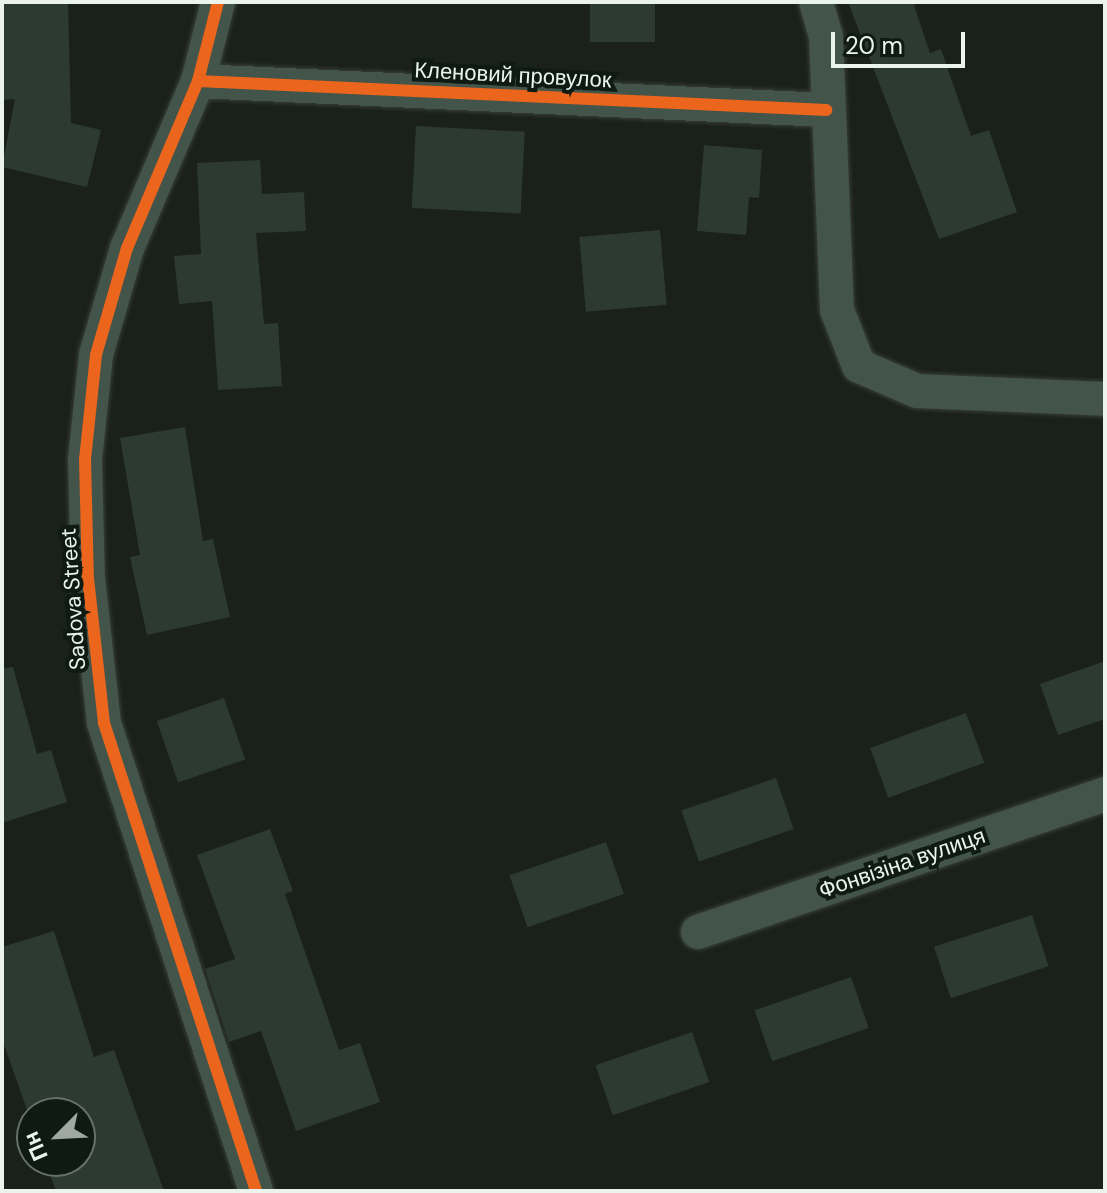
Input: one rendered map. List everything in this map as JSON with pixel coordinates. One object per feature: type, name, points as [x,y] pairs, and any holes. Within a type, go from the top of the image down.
[{"type":"street","name":"Sadova Street","points":[[218,2],[198,81],[127,248],[96,355],[85,459],[88,578],[104,723],[256,1191]]},
{"type":"street","points":[[816,2],[826,36],[826,110],[837,310],[859,366],[917,391],[1105,399]]},
{"type":"street","name":"Кленовий провулок","points":[[198,81],[826,110]]},
{"type":"street","name":"Фонвізіна вулиця","points":[[698,932],[1105,794]]},
{"type":"building","points":[[2,2],[68,2],[71,123],[101,130],[87,187],[2,167],[15,99],[2,100]]},
{"type":"building","points":[[590,2],[655,2],[655,42],[590,42]]},
{"type":"building","points":[[848,2],[913,2],[930,53],[941,49],[971,136],[989,130],[1017,212],[939,239]]},
{"type":"building","points":[[416,126],[525,132],[521,214],[412,208]]},
{"type":"building","points":[[704,145],[762,150],[759,198],[749,197],[746,235],[697,231]]},
{"type":"building","points":[[260,160],[262,194],[304,192],[306,231],[256,233],[264,324],[278,323],[282,386],[218,390],[212,301],[179,304],[174,256],[201,254],[197,163]]},
{"type":"building","points":[[660,230],[667,305],[586,312],[579,237]]},
{"type":"building","points":[[185,427],[203,541],[213,539],[230,617],[147,635],[130,557],[140,555],[120,438]]},
{"type":"building","points":[[1105,661],[1105,719],[1058,735],[1040,684]]},
{"type":"building","points":[[13,667],[37,754],[51,750],[67,802],[2,823],[2,669]]},
{"type":"building","points":[[224,698],[245,759],[178,783],[157,721]]},
{"type":"building","points":[[966,713],[984,763],[888,798],[870,748]]},
{"type":"building","points":[[776,778],[794,829],[699,862],[681,811]]},
{"type":"building","points":[[270,829],[293,891],[285,894],[339,1050],[360,1043],[380,1102],[296,1131],[261,1031],[229,1042],[205,969],[235,959],[197,855]]},
{"type":"building","points":[[606,842],[624,894],[527,927],[510,875]]},
{"type":"building","points":[[1032,915],[1049,966],[951,998],[934,947]]},
{"type":"building","points":[[54,931],[94,1057],[114,1050],[164,1191],[56,1191],[51,1177],[96,1177],[96,1097],[22,1097],[2,1039],[2,947]]},
{"type":"building","points":[[851,977],[869,1028],[772,1061],[755,1010]]},
{"type":"building","points":[[692,1032],[709,1082],[613,1115],[596,1065]]},
{"type":"cycle path","points":[[218,2],[198,81],[127,248],[96,355],[85,459],[88,578],[104,723],[256,1191]]},
{"type":"cycle path","points":[[198,81],[826,110]]}]
